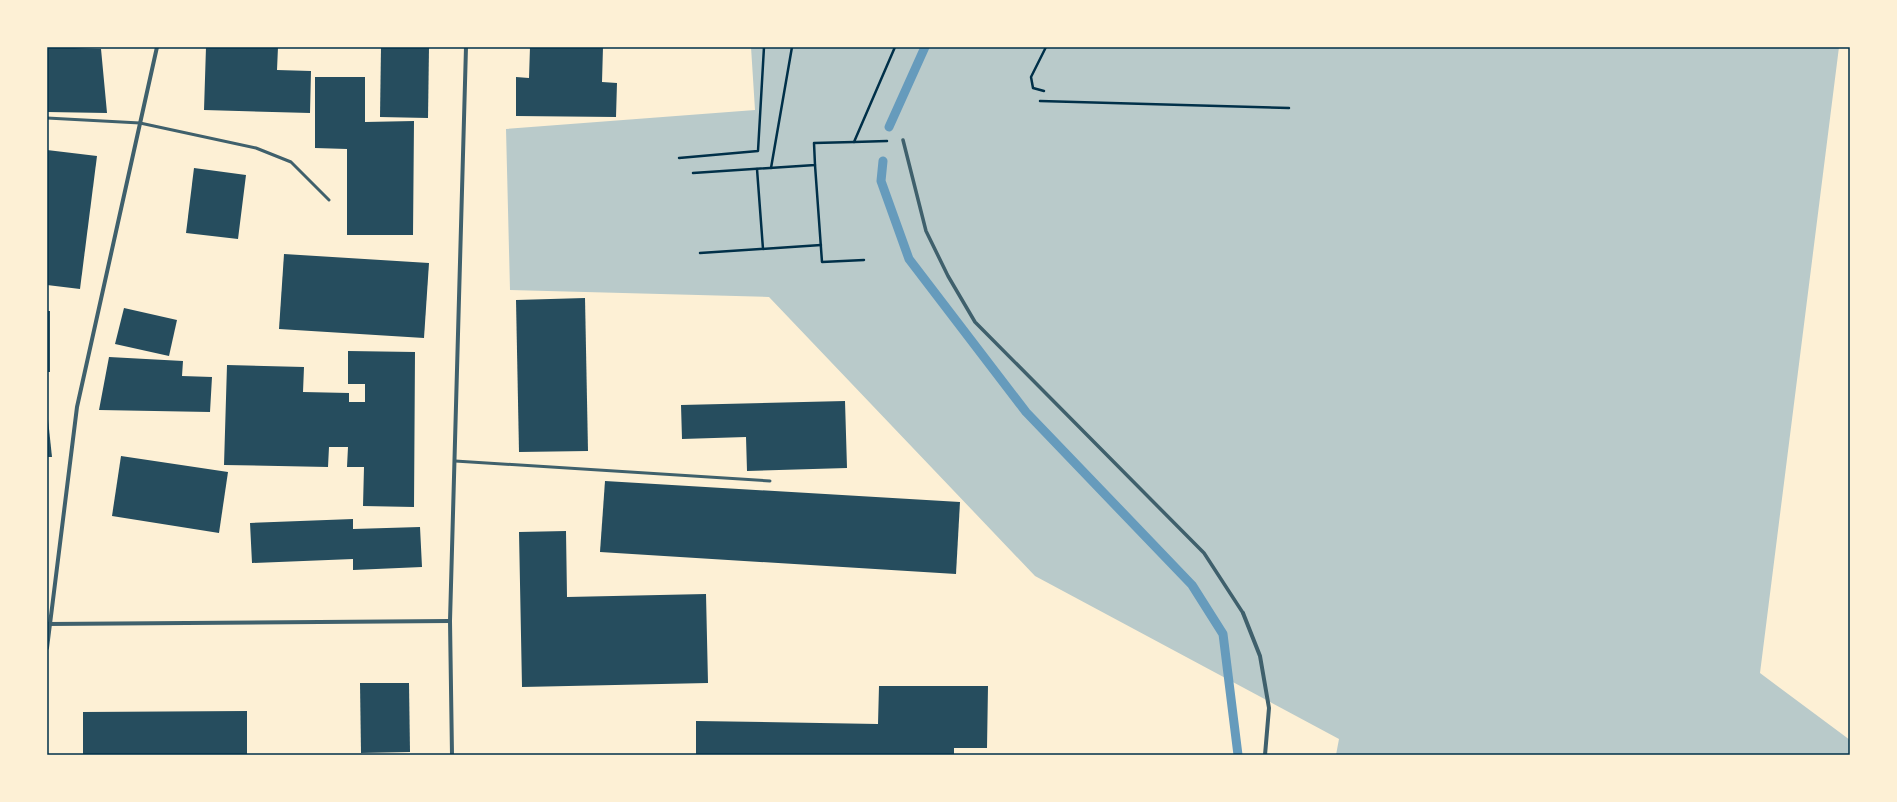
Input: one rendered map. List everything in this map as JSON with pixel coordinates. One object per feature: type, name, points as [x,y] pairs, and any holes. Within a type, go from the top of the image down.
[{"type":"street","points":[[47,648],[48,624],[77,407],[157,47]]},
{"type":"street","points":[[452,755],[450,621],[466,47]]},
{"type":"street","points":[[903,140],[926,231],[948,276],[975,322],[1204,553],[1243,613],[1260,656],[1269,708],[1265,755]]},
{"type":"street","points":[[48,624],[450,621]]},
{"type":"lane","points":[[47,118],[140,123],[256,148],[291,162],[329,200]]},
{"type":"lane","points":[[455,461],[770,481]]},
{"type":"path","points":[[679,158],[758,151],[764,47]]},
{"type":"path","points":[[771,168],[792,47]]},
{"type":"path","points":[[854,142],[894,47]]},
{"type":"path","points":[[1044,91],[1032,88],[1031,77],[1046,47]]},
{"type":"path","points":[[1040,101],[1289,108]]},
{"type":"path","points":[[864,260],[822,262],[814,142],[903,140]]},
{"type":"path","points":[[693,173],[815,165]]},
{"type":"path","points":[[757,169],[763,249]]},
{"type":"path","points":[[700,253],[821,245]]},
{"type":"shaded area","points":[[751,47],[1839,47],[1760,673],[1850,740],[1850,755],[1336,755],[1339,739],[1035,576],[769,297],[510,290],[506,129],[755,110]]},
{"type":"building","points":[[47,47],[101,49],[107,113],[47,112]]},
{"type":"building","points":[[206,47],[278,47],[277,70],[311,71],[310,113],[204,110]]},
{"type":"building","points":[[381,47],[429,47],[428,118],[380,117]]},
{"type":"building","points":[[530,47],[603,47],[602,82],[617,83],[616,117],[516,116],[516,77],[529,78]]},
{"type":"building","points":[[315,77],[365,77],[365,122],[414,121],[413,235],[347,235],[347,149],[315,148]]},
{"type":"building","points":[[47,150],[97,156],[80,289],[47,285]]},
{"type":"building","points":[[194,168],[246,175],[238,239],[186,233]]},
{"type":"building","points":[[284,254],[429,263],[424,338],[279,329]]},
{"type":"building","points":[[585,298],[588,451],[519,452],[516,300]]},
{"type":"building","points":[[124,308],[177,320],[169,356],[115,344]]},
{"type":"building","points":[[47,311],[50,311],[50,372],[47,372]]},
{"type":"building","points":[[348,351],[415,352],[414,507],[363,506],[364,467],[347,467],[348,447],[329,447],[328,467],[224,465],[227,365],[304,367],[303,392],[349,393],[349,402],[365,402],[365,384],[348,384]]},
{"type":"building","points":[[109,357],[183,361],[182,376],[212,377],[210,412],[99,410]]},
{"type":"building","points":[[845,401],[847,468],[747,471],[746,437],[682,439],[681,405]]},
{"type":"building","points":[[47,410],[52,457],[47,457]]},
{"type":"building","points":[[121,456],[228,472],[219,533],[112,516]]},
{"type":"building","points":[[605,481],[960,502],[956,574],[600,552]]},
{"type":"building","points":[[353,519],[353,529],[420,527],[422,567],[353,570],[353,559],[252,563],[250,523]]},
{"type":"building","points":[[566,531],[567,597],[706,594],[708,683],[522,687],[519,532]]},
{"type":"building","points":[[360,683],[409,683],[410,752],[361,753]]},
{"type":"building","points":[[879,686],[988,686],[987,748],[954,748],[954,755],[696,755],[696,721],[878,724]]},
{"type":"building","points":[[247,711],[247,755],[83,755],[83,712]]},
{"type":"waterway","points":[[889,127],[925,47]]},
{"type":"waterway","points":[[883,161],[881,181],[909,259],[1026,412],[1192,585],[1223,634],[1238,755]]}]
